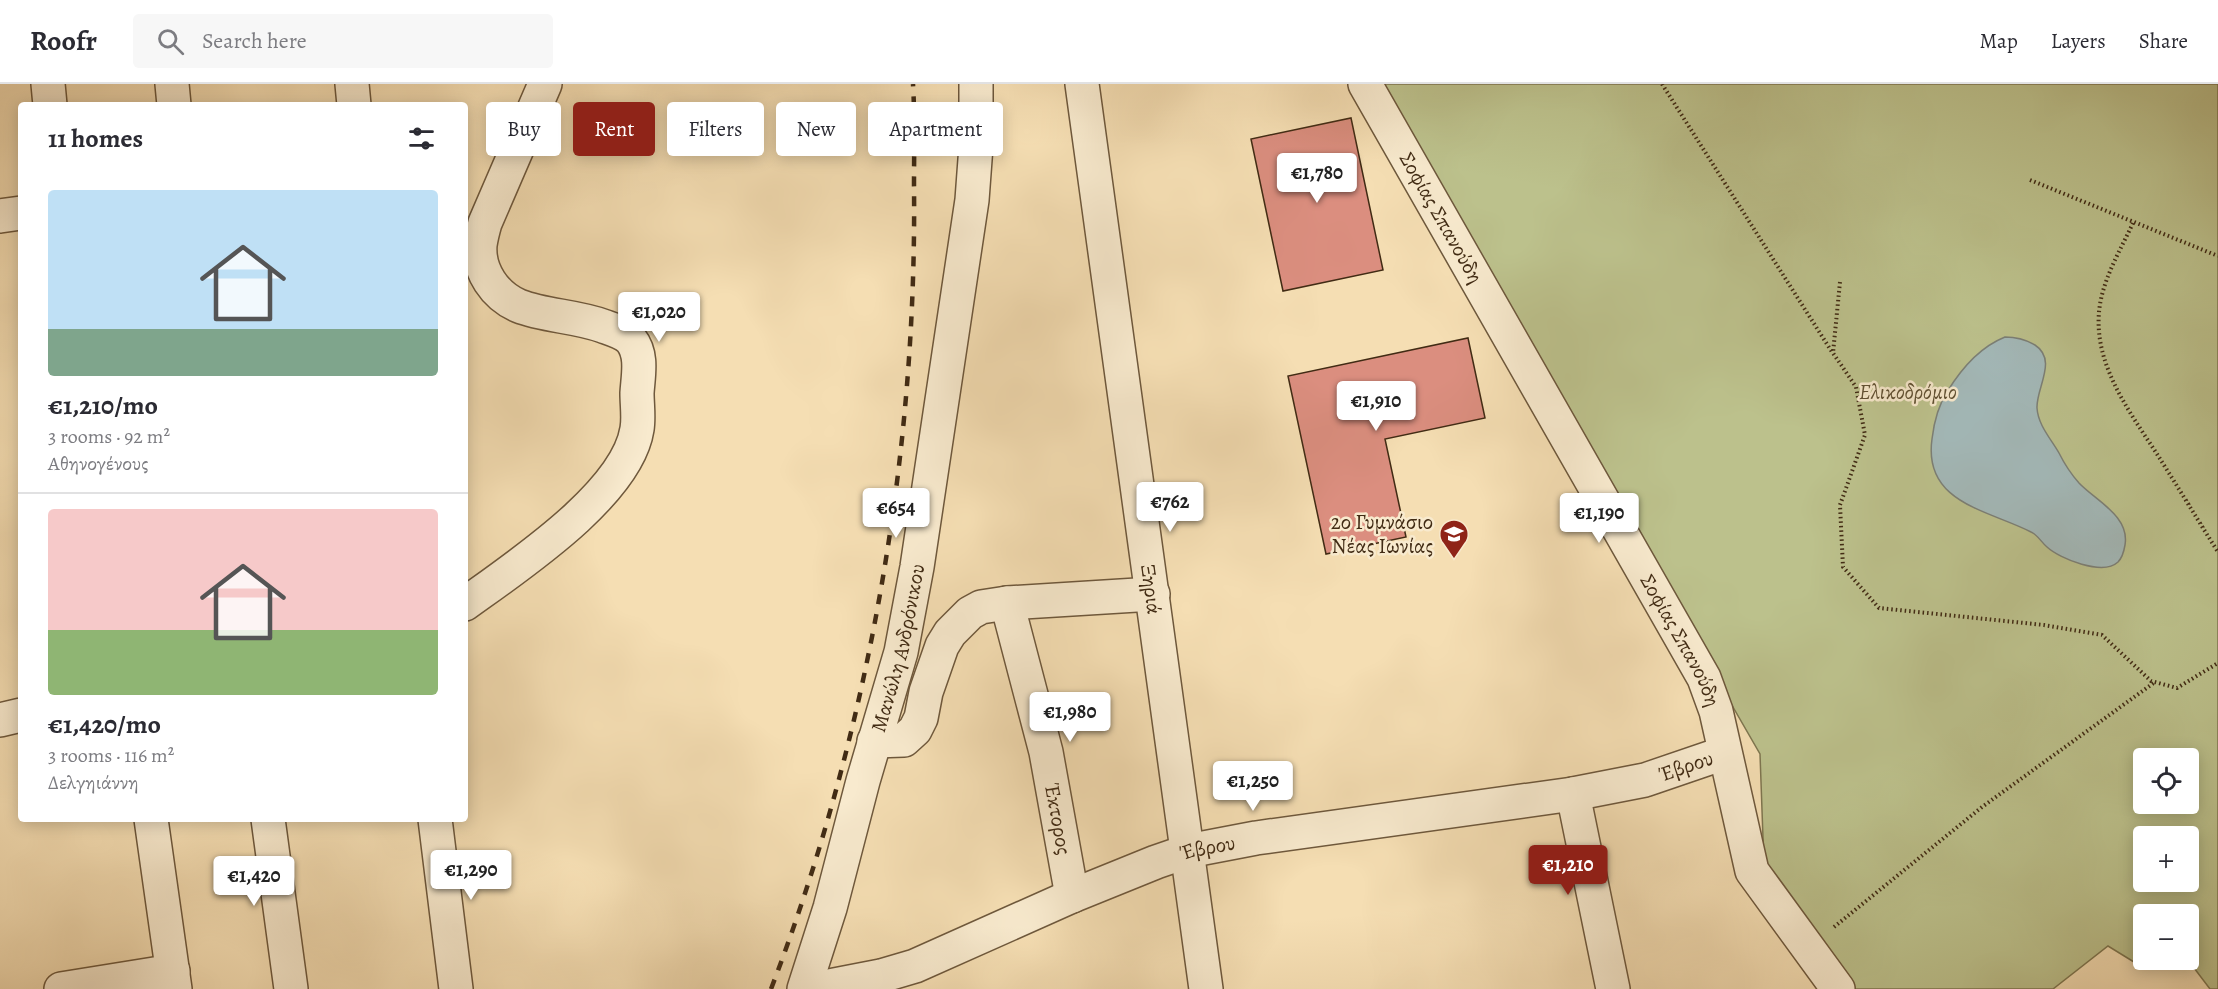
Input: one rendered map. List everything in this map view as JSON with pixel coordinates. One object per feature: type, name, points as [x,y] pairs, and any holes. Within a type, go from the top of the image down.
[{"type":"street","points":[[48,84],[50,102]]},
{"type":"street","points":[[172,84],[174,102]]},
{"type":"street","points":[[352,84],[354,102]]},
{"type":"street","points":[[468,602],[553,538],[596,501],[615,478],[629,454],[637,430],[639,362],[631,340],[614,330],[587,320],[519,306],[500,294],[488,280],[483,266],[480,246],[485,223],[545,84]]},
{"type":"street","name":"Μανώλη Ανδρόνικου","points":[[804,989],[830,908],[874,741],[901,652],[921,545],[972,200],[975,158],[975,84]]},
{"type":"street","name":"Ξηριά","points":[[1082,84],[1206,989]]},
{"type":"street","name":"Σοφίας Σπανούδη","points":[[1365,84],[1698,666],[1714,704],[1752,871],[1838,989]]},
{"type":"street","points":[[0,216],[18,213]]},
{"type":"street","points":[[874,741],[904,740],[915,730],[921,718],[936,661],[950,633],[976,610],[993,604],[1153,594]]},
{"type":"street","name":"Έκτορος","points":[[1007,603],[1046,752],[1072,896]]},
{"type":"street","points":[[0,720],[18,716]]},
{"type":"street","name":"Έβρου","points":[[814,989],[881,976],[915,966],[1072,896],[1188,851],[1256,838],[1573,794],[1645,780],[1724,753]]},
{"type":"street","points":[[1573,794],[1613,989]]},
{"type":"street","points":[[61,989],[174,980],[151,822]]},
{"type":"street","points":[[268,822],[291,989]]},
{"type":"street","points":[[435,822],[456,989]]},
{"type":"path","points":[[1662,84],[1856,387],[1865,435],[1840,505],[1843,567],[1879,608],[2044,625],[2102,634],[2151,681],[2177,688],[2218,663]]},
{"type":"path","points":[[2030,180],[2218,256]]},
{"type":"path","points":[[2133,223],[2104,284],[2099,312],[2099,336],[2108,369],[2121,397],[2218,552]]},
{"type":"path","points":[[1833,353],[1840,282]]},
{"type":"path","points":[[1808,948],[1982,807],[2155,682]]},
{"type":"green space","name":"Ελικοδρόμιο","points":[[1374,84],[2218,84],[2218,989],[2210,989],[2196,970],[2199,970],[2199,904],[2133,904],[2133,961],[2108,946],[2053,989],[1853,989],[1764,866],[1760,754]]},
{"type":"shaded area","points":[[2005,337],[2028,341],[2042,351],[2045,366],[2038,400],[2038,414],[2045,432],[2073,476],[2117,517],[2122,526],[2125,535],[2124,550],[2118,562],[2111,566],[2092,567],[2071,561],[2053,552],[2033,533],[1962,501],[1948,491],[1938,477],[1932,460],[1932,439],[1941,403],[1952,383],[1965,367],[1987,347]]},
{"type":"building","points":[[1351,118],[1383,270],[1283,291],[1251,139]]},
{"type":"building","points":[[1468,338],[1485,418],[1385,439],[1406,537],[1326,554],[1288,376]]},
{"type":"railway","points":[[771,989],[805,893],[835,795],[860,695],[880,594],[896,492],[907,390],[913,288],[913,84]]},
{"type":"place","name":"2ο Γυμνάσιο Νέας Ιωνίας","points":[[1454,560]]}]
